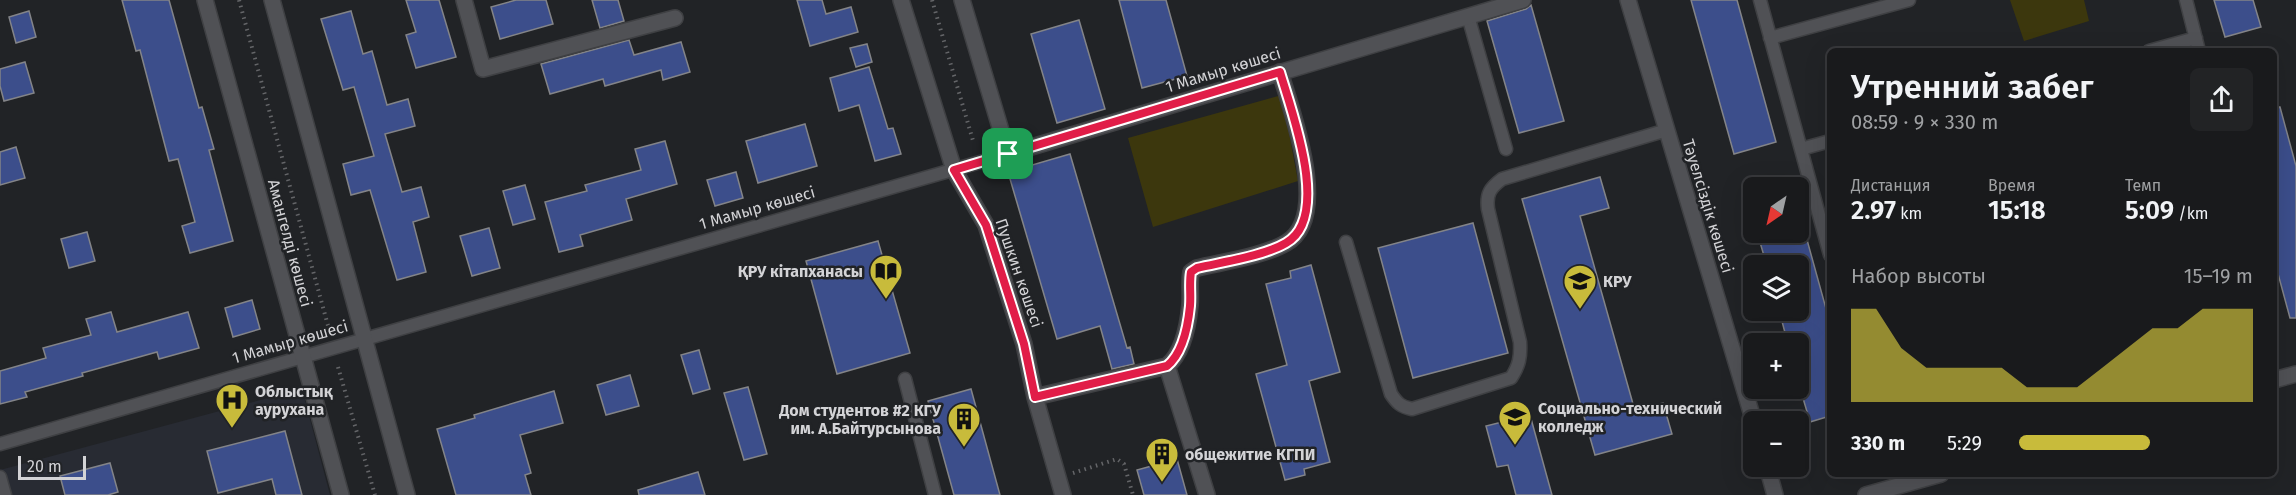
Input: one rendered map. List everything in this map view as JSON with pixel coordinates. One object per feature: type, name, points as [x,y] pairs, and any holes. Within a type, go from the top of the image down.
[{"type":"street","name":"Амангелді көшесі","points":[[205,0],[341,495]]},
{"type":"street","points":[[272,0],[407,495]]},
{"type":"street","points":[[464,0],[483,69],[675,18]]},
{"type":"street","name":"Пушкин көшесі","points":[[901,0],[954,170],[986,225],[1024,344],[1035,397],[1063,495]]},
{"type":"street","points":[[962,0],[1008,154]]},
{"type":"street","name":"1 Мамыр көшесі","points":[[1008,154],[1523,0]]},
{"type":"street","name":"Тәуелсіздік көшесі","points":[[1628,0],[1751,411]]},
{"type":"street","points":[[1035,397],[1167,366],[1175,359],[1180,349],[1190,306],[1191,272],[1197,268],[1272,249],[1288,242],[1298,232],[1304,221],[1309,188],[1300,141],[1280,72]]},
{"type":"street","points":[[1167,366],[1207,495]]},
{"type":"street","points":[[2277,379],[2296,374]]},
{"type":"street","points":[[1770,477],[1775,495]]},
{"type":"street","points":[[1866,495],[1930,477]]},
{"type":"lane","points":[[1760,0],[1827,244]]},
{"type":"lane","points":[[1770,38],[1909,0]]},
{"type":"lane","points":[[2186,0],[2198,48]]},
{"type":"lane","points":[[1468,16],[1506,149]]},
{"type":"lane","points":[[2160,48],[2196,38]]},
{"type":"lane","points":[[1346,242],[1391,394],[1397,403],[1412,409],[1511,378],[1521,358],[1520,342],[1488,209],[1487,197],[1491,187],[1502,179],[1667,130]]},
{"type":"lane","points":[[1801,149],[1827,142]]},
{"type":"lane","name":"1 Мамыр көшесі","points":[[0,444],[1008,154]]},
{"type":"lane","points":[[905,380],[935,495]]},
{"type":"lane","points":[[0,477],[5,495]]},
{"type":"path","points":[[239,0],[334,348]]},
{"type":"path","points":[[932,0],[974,144]]},
{"type":"path","points":[[338,367],[375,495]]},
{"type":"path","points":[[1058,477],[1117,459],[1124,464],[1132,495]]},
{"type":"shaded area","points":[[2010,0],[2084,0],[2089,21],[2024,41]]},
{"type":"shaded area","points":[[1282,95],[1298,181],[1153,227],[1128,138]]},
{"type":"shaded area","name":"Облыстық аурухана","points":[[302,389],[330,495],[0,495],[0,470]]},
{"type":"building","points":[[122,0],[169,0],[199,108],[202,107],[214,149],[209,150],[233,241],[190,253],[182,226],[195,222],[178,159],[169,161],[140,50],[136,51]]},
{"type":"building","points":[[406,0],[439,0],[456,57],[416,68],[406,35],[416,32]]},
{"type":"building","points":[[516,0],[546,0],[553,24],[500,39],[491,7]]},
{"type":"building","points":[[592,0],[618,0],[624,21],[600,28]]},
{"type":"building","points":[[797,0],[822,0],[826,14],[851,7],[858,32],[810,46]]},
{"type":"building","points":[[1119,0],[1166,0],[1187,76],[1142,88]]},
{"type":"building","points":[[1691,0],[1737,0],[1776,142],[1734,154]]},
{"type":"building","points":[[2214,0],[2253,0],[2261,27],[2225,37]]},
{"type":"building","points":[[1531,5],[1564,121],[1519,133],[1487,21],[1526,9]]},
{"type":"building","points":[[29,11],[36,37],[16,43],[9,17]]},
{"type":"building","points":[[351,11],[363,54],[372,51],[387,105],[408,99],[415,126],[385,134],[402,192],[421,187],[429,217],[413,222],[426,272],[397,280],[370,190],[351,195],[343,164],[374,156],[354,87],[343,90],[321,19]]},
{"type":"building","points":[[1079,20],[1105,109],[1057,123],[1031,34]]},
{"type":"building","points":[[629,40],[634,55],[681,42],[690,72],[663,80],[661,70],[605,86],[603,79],[550,94],[541,64]]},
{"type":"building","points":[[867,44],[872,62],[856,67],[850,48]]},
{"type":"building","points":[[25,62],[34,93],[4,101],[0,86],[0,69]]},
{"type":"building","points":[[869,67],[888,129],[893,128],[901,154],[875,161],[859,105],[839,111],[830,78]]},
{"type":"building","points":[[2277,107],[2280,107],[2296,166],[2296,318],[2290,318],[2277,270]]},
{"type":"building","points":[[805,124],[817,166],[758,183],[746,141]]},
{"type":"building","points":[[665,141],[677,184],[626,199],[632,220],[580,235],[583,246],[559,252],[545,202],[587,191],[585,185],[641,170],[635,149]]},
{"type":"building","points":[[16,147],[25,178],[0,185],[0,152]]},
{"type":"building","points":[[1070,154],[1127,348],[1130,347],[1134,364],[1112,369],[1100,326],[1057,339],[1008,172]]},
{"type":"building","points":[[736,172],[743,198],[715,206],[707,180]]},
{"type":"building","name":"КРУ","points":[[1600,177],[1609,208],[1580,216],[1635,411],[1663,403],[1672,434],[1595,455],[1522,199]]},
{"type":"building","points":[[525,185],[535,219],[513,225],[503,191]]},
{"type":"building","points":[[1473,223],[1508,353],[1413,378],[1378,248]]},
{"type":"building","points":[[489,228],[500,268],[472,276],[460,236]]},
{"type":"building","points":[[87,232],[95,261],[69,268],[61,239]]},
{"type":"building","points":[[878,241],[910,353],[837,374],[806,261]]},
{"type":"building","points":[[1760,243],[1808,243],[1827,312],[1827,417],[1810,422],[1809,411],[1807,411],[1803,399],[1809,399],[1809,333],[1785,333],[1782,321],[1809,321],[1809,255],[1764,255]]},
{"type":"building","points":[[1311,265],[1340,372],[1309,381],[1330,462],[1304,469],[1305,475],[1285,480],[1256,374],[1287,365],[1266,284],[1291,278],[1290,271]]},
{"type":"building","points":[[252,300],[260,329],[233,337],[225,308]]},
{"type":"building","points":[[111,312],[117,332],[188,312],[199,348],[159,359],[157,352],[82,373],[83,376],[25,392],[27,397],[0,404],[0,371],[46,358],[43,348],[91,335],[86,319]]},
{"type":"building","points":[[699,350],[710,389],[693,394],[681,355]]},
{"type":"building","points":[[630,375],[639,406],[606,415],[597,385]]},
{"type":"building","points":[[748,387],[767,454],[744,460],[724,393]]},
{"type":"building","name":"Дом студентов #2 КГУ им. А.Байтурсынова","points":[[971,389],[1000,495],[954,495],[928,401]]},
{"type":"building","points":[[554,391],[563,423],[520,435],[531,473],[525,475],[531,495],[456,495],[437,429],[475,418],[474,415]]},
{"type":"building","name":"Социально-технический колледж","points":[[1530,415],[1552,495],[1516,495],[1508,465],[1497,467],[1486,426]]},
{"type":"building","points":[[285,431],[302,495],[276,495],[272,479],[218,493],[207,451]]},
{"type":"building","name":"общежитие КГПИ","points":[[1177,459],[1187,495],[1144,495],[1137,470]]},
{"type":"building","points":[[110,463],[118,492],[108,495],[65,495],[60,476]]},
{"type":"building","points":[[698,472],[705,495],[639,495],[638,490]]},
{"type":"place","name":"ҚРУ кітапханасы","points":[[886,300]]},
{"type":"place","name":"КРУ","points":[[1580,310]]},
{"type":"place","name":"Облыстық аурухана","points":[[232,429]]},
{"type":"place","name":"Социально-технический колледж","points":[[1515,446]]},
{"type":"place","name":"Дом студентов #2 КГУ им. А.Байтурсынова","points":[[964,448]]},
{"type":"place","name":"общежитие КГПИ","points":[[1162,483]]},
{"type":"route","points":[[1280,72],[1300,141],[1309,188],[1304,221],[1298,232],[1288,242],[1272,249],[1197,268],[1191,272],[1190,306],[1180,349],[1175,359],[1167,366],[1035,397],[1024,344],[986,225],[954,170],[1008,154],[1280,72]]}]
